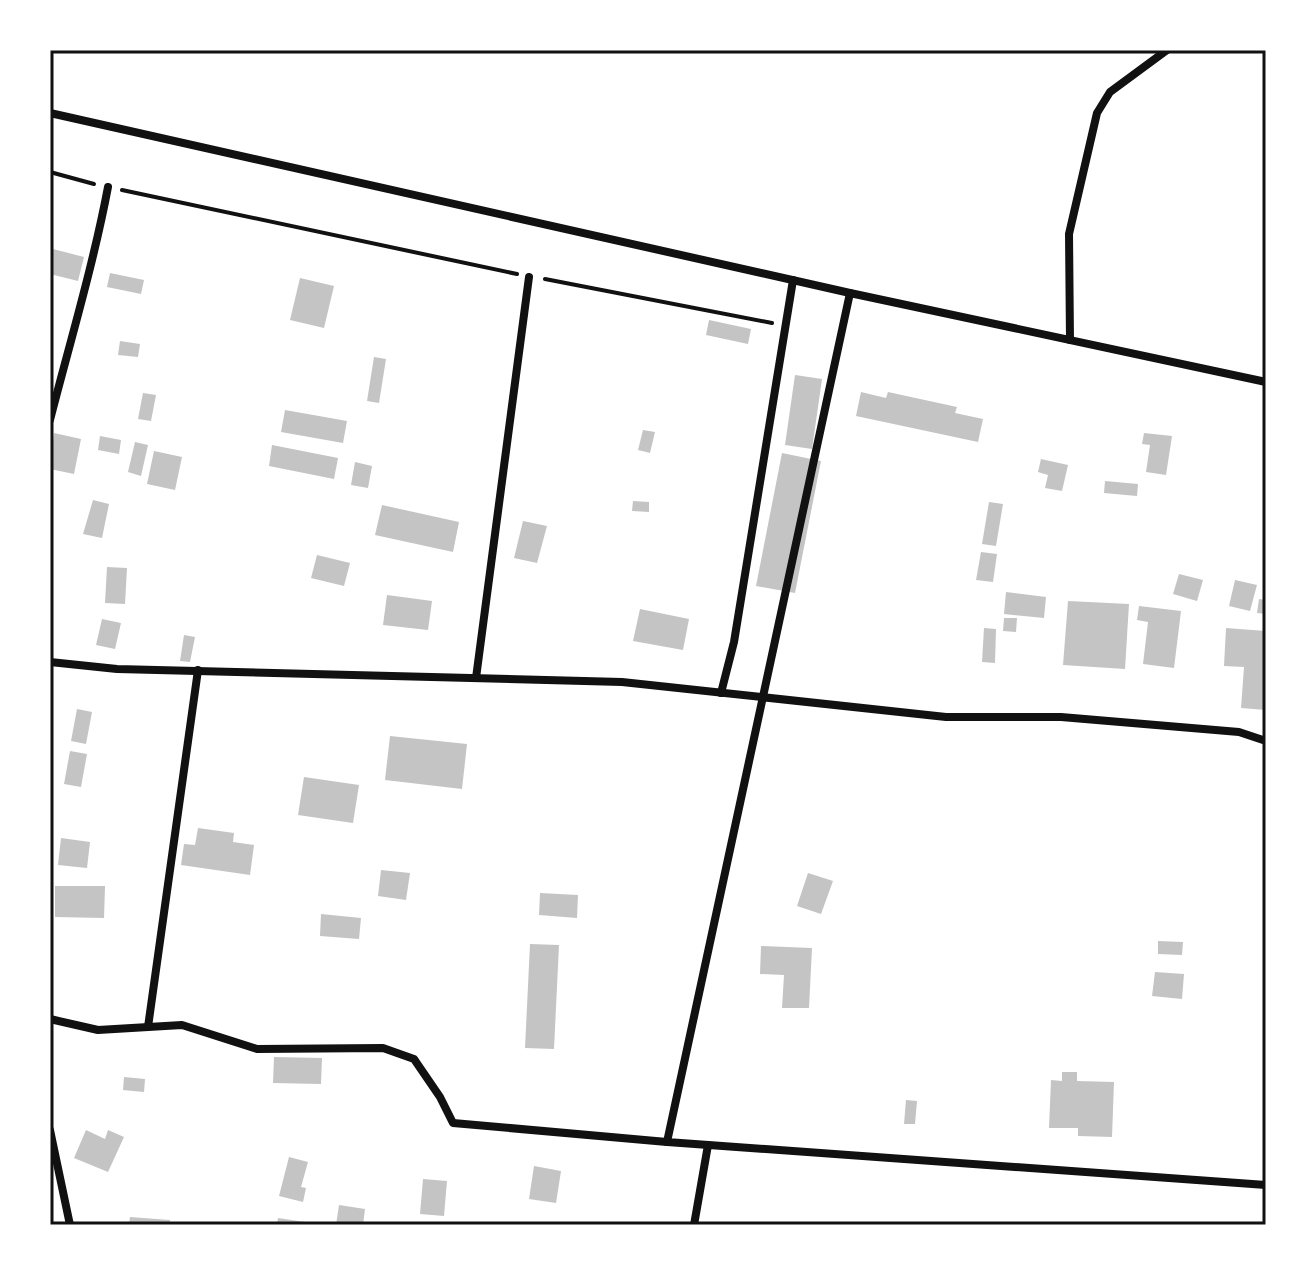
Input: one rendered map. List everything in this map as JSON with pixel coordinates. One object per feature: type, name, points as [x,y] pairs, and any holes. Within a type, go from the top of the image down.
[{"type":"street","points":[[1070,340],[1069,234],[1097,113],[1110,92],[1167,50]]},
{"type":"street","points":[[50,113],[850,293],[1266,382]]},
{"type":"street","points":[[50,420],[75,317],[93,267],[108,187]]},
{"type":"street","points":[[476,678],[529,277]]},
{"type":"street","points":[[721,693],[734,642],[793,280]]},
{"type":"street","points":[[667,1142],[850,293]]},
{"type":"street","points":[[51,663],[622,682],[946,717],[1061,717],[1239,732],[1266,741]]},
{"type":"street","points":[[148,1027],[198,670]]},
{"type":"street","points":[[50,1019],[98,1030],[182,1025],[257,1049],[332,1046],[383,1048],[414,1059],[453,1123],[667,1142],[1266,1185]]},
{"type":"street","points":[[50,1130],[70,1225]]},
{"type":"street","points":[[694,1225],[708,1145]]},
{"type":"path","points":[[50,172],[529,277],[786,325]]},
{"type":"building","points":[[53,249],[84,257],[78,281],[50,274]]},
{"type":"building","points":[[110,273],[144,280],[141,294],[107,287]]},
{"type":"building","points":[[300,278],[334,286],[324,328],[290,320]]},
{"type":"building","points":[[709,320],[751,329],[748,344],[706,335]]},
{"type":"building","points":[[120,341],[140,344],[138,357],[118,355]]},
{"type":"building","points":[[374,357],[386,359],[379,403],[367,401]]},
{"type":"building","points":[[795,375],[822,379],[812,449],[785,445]]},
{"type":"building","points":[[861,392],[886,398],[888,392],[957,407],[955,413],[983,419],[978,442],[856,416]]},
{"type":"building","points":[[143,393],[156,395],[151,421],[138,419]]},
{"type":"building","points":[[285,410],[347,421],[343,443],[281,432]]},
{"type":"building","points":[[643,430],[655,432],[650,453],[638,450]]},
{"type":"building","points":[[54,433],[81,439],[74,474],[50,469]]},
{"type":"building","points":[[1144,433],[1172,436],[1166,475],[1146,472],[1150,445],[1142,444]]},
{"type":"building","points":[[100,436],[121,440],[119,454],[98,450]]},
{"type":"building","points":[[135,442],[148,445],[141,476],[128,472]]},
{"type":"building","points":[[272,445],[338,458],[334,479],[269,466]]},
{"type":"building","points":[[154,451],[182,457],[175,490],[147,484]]},
{"type":"building","points":[[782,453],[821,461],[795,593],[756,586]]},
{"type":"building","points":[[1041,459],[1068,465],[1062,491],[1045,488],[1048,475],[1038,472]]},
{"type":"building","points":[[355,462],[372,466],[368,488],[351,485]]},
{"type":"building","points":[[1105,481],[1138,484],[1137,496],[1104,493]]},
{"type":"building","points":[[93,500],[109,504],[102,538],[83,534]]},
{"type":"building","points":[[633,501],[649,502],[649,512],[632,511]]},
{"type":"building","points":[[989,502],[1003,504],[996,546],[982,544]]},
{"type":"building","points":[[382,505],[459,522],[453,552],[375,535]]},
{"type":"building","points":[[523,521],[547,526],[537,563],[514,558]]},
{"type":"building","points":[[981,552],[997,554],[993,582],[976,580]]},
{"type":"building","points":[[317,555],[350,563],[344,586],[311,578]]},
{"type":"building","points":[[107,567],[127,568],[125,604],[105,603]]},
{"type":"building","points":[[1179,574],[1203,580],[1197,601],[1173,594]]},
{"type":"building","points":[[1235,580],[1257,585],[1250,611],[1229,606]]},
{"type":"building","points":[[1006,592],[1046,597],[1044,618],[1004,614]]},
{"type":"building","points":[[387,595],[432,601],[428,630],[383,625]]},
{"type":"building","points":[[1259,599],[1266,600],[1266,614],[1257,613]]},
{"type":"building","points":[[1068,601],[1129,604],[1125,669],[1063,665]]},
{"type":"building","points":[[1139,606],[1181,611],[1174,668],[1143,664],[1148,622],[1137,620]]},
{"type":"building","points":[[640,609],[689,619],[683,650],[633,641]]},
{"type":"building","points":[[1004,618],[1017,618],[1016,632],[1003,631]]},
{"type":"building","points":[[102,619],[121,623],[115,649],[96,645]]},
{"type":"building","points":[[984,628],[996,629],[995,663],[982,662]]},
{"type":"building","points":[[1226,628],[1266,631],[1266,710],[1241,708],[1244,667],[1224,666]]},
{"type":"building","points":[[184,635],[195,637],[190,662],[180,661]]},
{"type":"building","points":[[77,709],[92,712],[86,744],[71,741]]},
{"type":"building","points":[[390,736],[467,744],[462,789],[385,780]]},
{"type":"building","points":[[70,751],[87,754],[81,787],[64,784]]},
{"type":"building","points":[[304,777],[359,785],[353,823],[298,815]]},
{"type":"building","points":[[198,828],[234,833],[233,842],[254,845],[250,875],[181,865],[184,844],[195,845]]},
{"type":"building","points":[[61,838],[90,842],[87,868],[58,865]]},
{"type":"building","points":[[381,870],[410,873],[406,900],[378,896]]},
{"type":"building","points":[[808,873],[833,881],[821,914],[797,906]]},
{"type":"building","points":[[55,886],[105,886],[104,918],[55,917]]},
{"type":"building","points":[[540,893],[578,895],[577,918],[539,915]]},
{"type":"building","points":[[321,914],[361,918],[359,939],[320,936]]},
{"type":"building","points":[[1158,941],[1183,942],[1182,955],[1158,954]]},
{"type":"building","points":[[530,944],[559,945],[554,1049],[525,1048]]},
{"type":"building","points":[[761,946],[812,948],[809,1008],[782,1008],[784,975],[760,974]]},
{"type":"building","points":[[1155,972],[1184,974],[1182,999],[1152,996]]},
{"type":"building","points":[[274,1057],[322,1058],[321,1084],[273,1083]]},
{"type":"building","points":[[1062,1072],[1077,1072],[1077,1081],[1114,1082],[1112,1137],[1078,1136],[1078,1128],[1049,1128],[1051,1080],[1062,1081]]},
{"type":"building","points":[[124,1077],[145,1079],[144,1092],[123,1090]]},
{"type":"building","points":[[906,1100],[917,1101],[915,1124],[904,1124]]},
{"type":"building","points":[[86,1130],[105,1139],[108,1130],[124,1137],[108,1172],[74,1158]]},
{"type":"building","points":[[289,1157],[308,1162],[301,1187],[306,1188],[303,1202],[279,1196]]},
{"type":"building","points":[[534,1166],[561,1171],[556,1203],[529,1199]]},
{"type":"building","points":[[423,1179],[447,1181],[444,1216],[420,1214]]},
{"type":"building","points":[[339,1205],[365,1209],[363,1225],[336,1225]]},
{"type":"building","points":[[130,1217],[170,1220],[170,1225],[129,1225]]},
{"type":"building","points":[[278,1218],[312,1223],[312,1225],[277,1225]]}]
